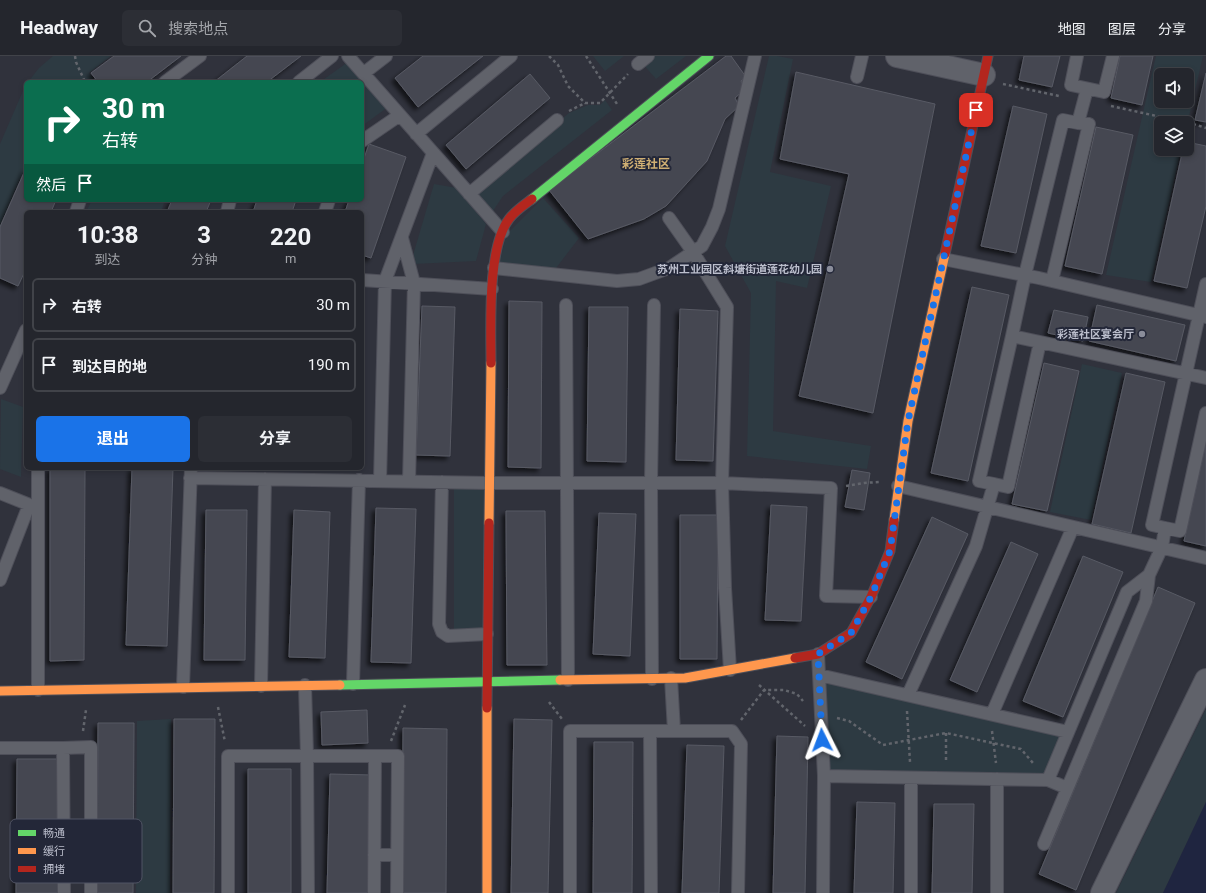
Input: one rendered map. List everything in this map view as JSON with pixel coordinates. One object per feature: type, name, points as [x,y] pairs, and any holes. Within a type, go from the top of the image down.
[{"type":"street","points":[[487,893],[487,634],[492,289],[494,268],[503,232],[509,220],[520,208],[709,56]]},
{"type":"street","points":[[0,690],[685,678],[818,654],[851,633],[871,597],[890,551],[908,421],[986,65],[897,56]]},
{"type":"street","points":[[1102,893],[1206,680]]},
{"type":"lane","points":[[168,80],[200,56]]},
{"type":"lane","points":[[302,80],[332,56]]},
{"type":"lane","points":[[348,56],[503,232]]},
{"type":"lane","points":[[364,73],[386,56]]},
{"type":"lane","points":[[416,134],[511,56]]},
{"type":"lane","points":[[638,64],[648,56]]},
{"type":"lane","points":[[494,268],[617,281],[639,279],[669,268],[702,246],[719,209],[754,56]]},
{"type":"lane","points":[[857,77],[862,56]]},
{"type":"lane","points":[[1077,56],[1071,85],[1104,92],[1112,56]]},
{"type":"lane","points":[[1078,123],[1087,89]]},
{"type":"lane","points":[[364,140],[400,115]]},
{"type":"lane","points":[[469,194],[557,120]]},
{"type":"lane","points":[[1040,342],[1008,487],[979,481],[1025,275],[1063,120],[1089,124],[1052,281]]},
{"type":"lane","points":[[380,481],[385,281],[433,153]]},
{"type":"lane","points":[[669,218],[693,252],[727,307],[722,483],[725,588],[730,670]]},
{"type":"lane","points":[[402,238],[414,283],[409,481]]},
{"type":"lane","points":[[943,259],[1025,275],[1202,316]]},
{"type":"lane","points":[[364,280],[492,289]]},
{"type":"lane","points":[[1206,284],[1202,316],[1186,373],[1152,525],[1180,531],[1206,413]]},
{"type":"lane","points":[[566,305],[568,680]]},
{"type":"lane","points":[[652,678],[650,483],[654,305]]},
{"type":"lane","points":[[0,388],[24,334]]},
{"type":"lane","points":[[1012,336],[1206,378]]},
{"type":"lane","points":[[38,470],[33,507],[38,690]]},
{"type":"lane","points":[[183,687],[190,473],[266,479],[295,474],[380,481],[489,483],[722,483],[831,488],[826,596],[871,597]]},
{"type":"lane","points":[[261,686],[266,479]]},
{"type":"lane","points":[[353,684],[360,480]]},
{"type":"lane","points":[[442,482],[438,624],[442,632],[448,636],[487,634]]},
{"type":"lane","points":[[908,695],[976,546],[994,484]]},
{"type":"lane","points":[[898,486],[1206,558]]},
{"type":"lane","points":[[0,493],[33,507]]},
{"type":"lane","points":[[0,580],[33,507]]},
{"type":"lane","points":[[992,714],[1073,527]]},
{"type":"lane","points":[[1044,844],[1146,601],[1149,575],[1162,547],[1165,528]]},
{"type":"lane","points":[[1048,780],[1127,592],[1149,575]]},
{"type":"lane","points":[[818,654],[824,776],[823,893]]},
{"type":"lane","points":[[819,675],[1068,732]]},
{"type":"lane","points":[[671,678],[674,731]]},
{"type":"lane","points":[[306,685],[308,893]]},
{"type":"lane","points":[[570,893],[570,731],[732,731],[741,744],[738,893]]},
{"type":"lane","points":[[650,731],[651,893]]},
{"type":"lane","points":[[0,748],[90,747],[91,819]]},
{"type":"lane","points":[[63,748],[64,819]]},
{"type":"lane","points":[[228,893],[228,756],[398,756],[396,893]]},
{"type":"lane","points":[[374,893],[374,855],[380,756]]},
{"type":"lane","points":[[824,776],[1048,780],[1067,788]]},
{"type":"lane","points":[[911,778],[911,893]]},
{"type":"lane","points":[[997,779],[998,893]]},
{"type":"lane","points":[[374,855],[397,855]]},
{"type":"path","points":[[74,56],[84,80]]},
{"type":"path","points":[[549,56],[558,65],[568,86],[585,103],[600,103],[638,64]]},
{"type":"path","points":[[586,56],[628,120]]},
{"type":"path","points":[[831,488],[879,482],[898,486]]},
{"type":"path","points":[[742,668],[764,690],[822,740]]},
{"type":"path","points":[[533,681],[570,731]]},
{"type":"path","points":[[380,756],[414,683]]},
{"type":"path","points":[[213,686],[228,756]]},
{"type":"path","points":[[80,747],[90,689]]},
{"type":"path","points":[[764,690],[784,690],[797,694],[809,708],[821,714],[849,721],[883,745],[946,733],[1022,749],[1048,780]]},
{"type":"path","points":[[732,731],[764,690]]},
{"type":"path","points":[[908,695],[906,699],[911,778]]},
{"type":"path","points":[[992,714],[990,720],[998,774],[997,779]]},
{"type":"path","points":[[946,733],[947,778]]},
{"type":"shaded area","points":[[53,56],[111,56],[89,73],[94,80],[30,80],[39,68]]},
{"type":"shaded area","points":[[593,56],[624,56],[605,71]]},
{"type":"shaded area","points":[[652,56],[686,56],[656,79],[642,63]]},
{"type":"shaded area","points":[[769,56],[793,59],[770,172],[831,186],[807,288],[776,281],[773,431],[871,446],[867,469],[747,456],[751,293],[725,246]]},
{"type":"shaded area","points":[[1156,56],[1203,56],[1194,95],[1194,68],[1154,68],[1154,108],[1191,108],[1189,116],[1154,116],[1154,156],[1179,156],[1151,282],[1106,275]]},
{"type":"shaded area","points":[[348,62],[364,80],[323,80]]},
{"type":"shaded area","points":[[364,80],[388,107],[364,125]]},
{"type":"shaded area","points":[[24,89],[24,170],[0,225],[0,144]]},
{"type":"shaded area","points":[[605,100],[612,110],[503,196],[491,214],[474,193],[569,113],[588,105],[600,105]]},
{"type":"shaded area","points":[[434,184],[457,188],[486,224],[476,261],[413,264],[414,252]]},
{"type":"shaded area","points":[[543,198],[579,238],[553,272],[499,266],[506,235]]},
{"type":"shaded area","points":[[91,202],[164,202],[162,210],[87,210]]},
{"type":"shaded area","points":[[1082,364],[1122,373],[1091,520],[1050,512]]},
{"type":"shaded area","points":[[1,399],[23,407],[21,477],[0,469]]},
{"type":"shaded area","points":[[454,486],[484,487],[482,631],[454,632]]},
{"type":"shaded area","points":[[820,676],[1066,732],[1047,780],[826,774]]},
{"type":"shaded area","points":[[1206,709],[1206,802],[1163,893],[1116,893]]},
{"type":"shaded area","points":[[171,719],[170,893],[136,893],[136,883],[142,883],[142,819],[136,819],[137,721]]},
{"type":"water","points":[[1206,802],[1206,893],[1163,893]]},
{"type":"building","points":[[114,56],[181,56],[150,80],[96,80],[91,73]]},
{"type":"building","points":[[247,56],[301,56],[270,80],[217,80]]},
{"type":"building","points":[[423,56],[483,56],[418,107],[395,78]]},
{"type":"building","points":[[726,56],[731,56],[746,77],[741,81],[745,89],[735,98],[739,106],[725,119],[707,161],[666,206],[644,219],[588,239],[549,190]]},
{"type":"building","points":[[1024,56],[1060,56],[1052,87],[1019,80]]},
{"type":"building","points":[[1120,56],[1153,56],[1142,105],[1111,98]]},
{"type":"building","points":[[796,72],[935,104],[873,413],[799,396],[849,174],[780,159]]},
{"type":"building","points":[[1206,73],[1206,122],[1195,120]]},
{"type":"building","points":[[530,74],[550,98],[466,169],[446,145]]},
{"type":"building","points":[[1013,106],[1047,114],[1016,253],[981,246]]},
{"type":"building","points":[[1096,127],[1133,135],[1102,274],[1065,266]]},
{"type":"building","points":[[1194,143],[1206,146],[1206,206],[1187,288],[1154,281],[1181,156],[1194,156]]},
{"type":"building","points":[[369,144],[406,157],[371,258],[364,256],[364,210],[346,210],[348,202],[364,202],[364,158]]},
{"type":"building","points":[[24,173],[24,202],[55,202],[52,210],[24,210],[24,273],[18,286],[0,278],[0,227]]},
{"type":"building","points":[[171,202],[210,202],[207,210],[168,210]]},
{"type":"building","points":[[256,202],[295,202],[293,210],[254,210]]},
{"type":"building","points":[[972,287],[1009,295],[968,481],[931,473]]},
{"type":"building","points":[[509,301],[542,302],[541,468],[508,467]]},
{"type":"building","points":[[1097,305],[1185,325],[1176,361],[1089,341]]},
{"type":"building","points":[[422,306],[455,307],[450,456],[416,455]]},
{"type":"building","points":[[589,307],[628,307],[626,462],[587,461]]},
{"type":"building","points":[[680,309],[718,311],[713,461],[676,460]]},
{"type":"building","points":[[1054,310],[1088,317],[1083,341],[1048,333]]},
{"type":"building","points":[[1044,363],[1079,371],[1047,511],[1012,504]]},
{"type":"building","points":[[1126,373],[1165,382],[1131,533],[1092,524]]},
{"type":"building","points":[[1206,442],[1206,546],[1184,541]]},
{"type":"building","points":[[50,470],[85,470],[84,660],[50,661]]},
{"type":"building","points":[[132,470],[173,470],[167,646],[126,645]]},
{"type":"building","points":[[852,470],[870,473],[864,510],[845,507]]},
{"type":"building","points":[[771,505],[807,507],[801,621],[765,620]]},
{"type":"building","points":[[376,508],[416,509],[411,663],[371,662]]},
{"type":"building","points":[[206,510],[247,510],[245,660],[204,660]]},
{"type":"building","points":[[294,510],[330,512],[325,658],[289,657]]},
{"type":"building","points":[[506,511],[545,511],[547,665],[507,665]]},
{"type":"building","points":[[599,513],[636,514],[630,656],[593,654]]},
{"type":"building","points":[[680,515],[718,515],[717,659],[680,659]]},
{"type":"building","points":[[932,517],[968,534],[902,679],[866,662]]},
{"type":"building","points":[[1011,542],[1038,554],[977,692],[950,680]]},
{"type":"building","points":[[1083,556],[1123,572],[1063,717],[1023,701]]},
{"type":"building","points":[[1158,587],[1195,603],[1076,890],[1039,874]]},
{"type":"building","points":[[367,710],[368,743],[322,745],[321,712]]},
{"type":"building","points":[[174,719],[215,719],[214,893],[173,893]]},
{"type":"building","points":[[514,719],[552,720],[548,893],[511,893]]},
{"type":"building","points":[[98,723],[134,723],[133,819],[97,819]]},
{"type":"building","points":[[403,728],[447,729],[446,893],[402,893]]},
{"type":"building","points":[[777,736],[808,737],[805,893],[773,893]]},
{"type":"building","points":[[594,742],[633,742],[632,893],[593,893]]},
{"type":"building","points":[[687,745],[724,746],[719,893],[682,893]]},
{"type":"building","points":[[17,759],[59,759],[59,819],[17,819]]},
{"type":"building","points":[[248,769],[291,769],[291,893],[248,893]]},
{"type":"building","points":[[330,774],[372,775],[369,893],[327,893]]},
{"type":"building","points":[[857,802],[895,803],[893,893],[854,893]]},
{"type":"building","points":[[934,804],[974,804],[972,893],[932,893]]},
{"type":"building","points":[[16,883],[58,883],[58,893],[16,893]]},
{"type":"building","points":[[97,883],[133,883],[133,893],[97,893]]},
{"type":"traffic: fast","points":[[532,199],[709,56]]},
{"type":"traffic: fast","points":[[340,685],[560,680]]},
{"type":"traffic: slow","points":[[894,520],[908,421],[945,254]]},
{"type":"traffic: slow","points":[[489,523],[491,363]]},
{"type":"traffic: slow","points":[[560,680],[685,678],[795,658]]},
{"type":"traffic: slow","points":[[0,691],[340,685]]},
{"type":"traffic: slow","points":[[487,708],[487,893]]},
{"type":"traffic: jam","points":[[945,254],[988,56]]},
{"type":"traffic: jam","points":[[491,363],[492,288],[497,249],[502,232],[509,219],[532,199]]},
{"type":"traffic: jam","points":[[795,658],[818,654],[851,633],[871,597],[890,551],[894,520]]},
{"type":"traffic: jam","points":[[487,708],[489,523]]},
{"type":"place","name":"苏州工业园区斜塘街道莲花幼儿园","points":[[830,269]]},
{"type":"place","name":"彩莲社区宴会厅","points":[[1142,334]]},
{"type":"district","name":"彩莲社区","points":[[646,164]]},
{"type":"route","points":[[822,740],[818,654],[851,633],[871,597],[890,551],[908,421],[976,110]]}]
